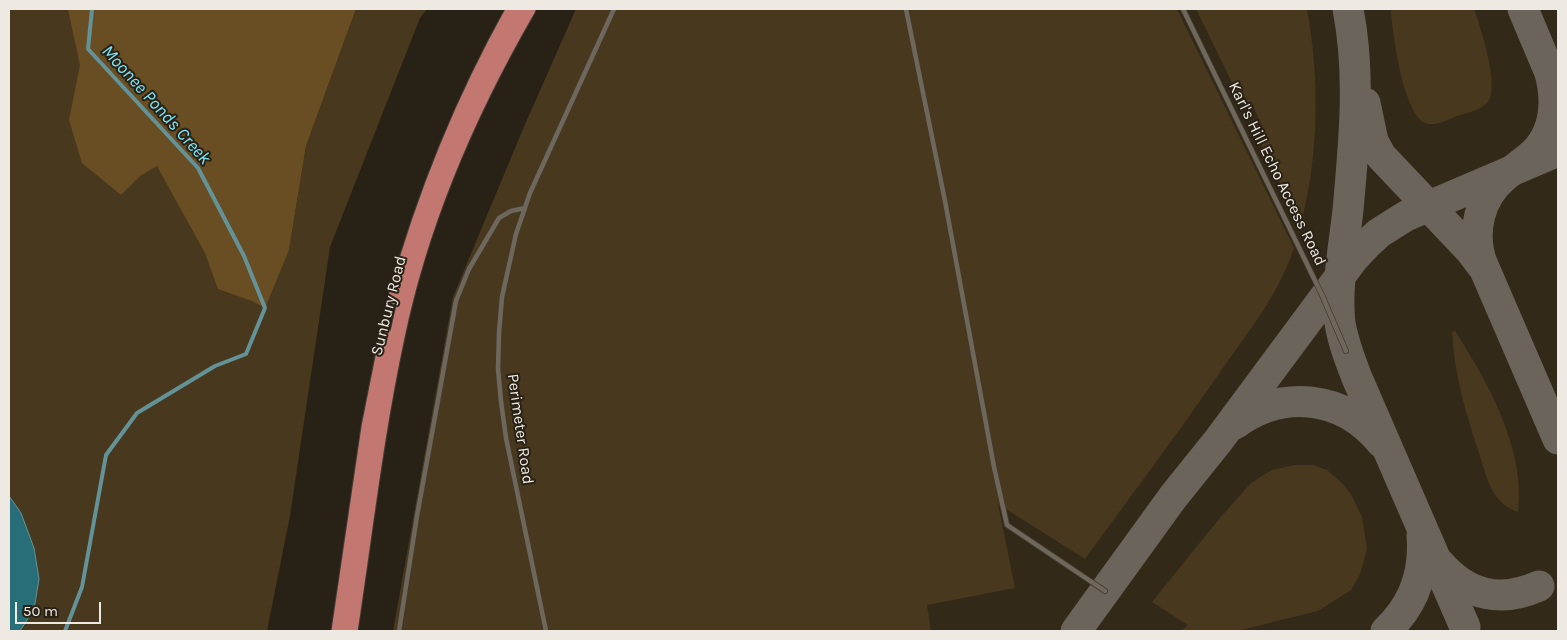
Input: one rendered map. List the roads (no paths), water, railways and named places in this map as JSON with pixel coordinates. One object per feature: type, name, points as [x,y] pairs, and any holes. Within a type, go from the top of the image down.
[{"type":"main road","name":"Sunbury Road","points":[[339,631],[378,382],[396,298],[411,243],[438,168],[462,111],[488,55],[514,9]]},
{"type":"main road","name":"Sunbury Road","points":[[350,631],[381,427],[397,337],[407,295],[448,169],[510,40],[528,9]]},
{"type":"lane","name":"Perimeter Road","points":[[546,631],[506,438],[498,369],[502,297],[509,262],[534,184],[614,9]]},
{"type":"lane","points":[[906,9],[945,201],[994,467],[1007,525],[1105,591]]},
{"type":"lane","name":"Karl's Hill Echo Access Road","points":[[1183,9],[1322,295],[1346,352]]},
{"type":"lane","points":[[399,631],[417,516],[456,301],[469,269],[499,218],[511,211],[525,208]]},
{"type":"water","points":[[9,496],[21,513],[34,548],[39,579],[34,609],[20,631],[9,631]]},
{"type":"waterway","name":"Moonee Ponds Creek","points":[[65,631],[82,587],[106,455],[137,413],[215,366],[246,354],[265,308],[244,256],[198,168],[88,49],[92,9]]}]
